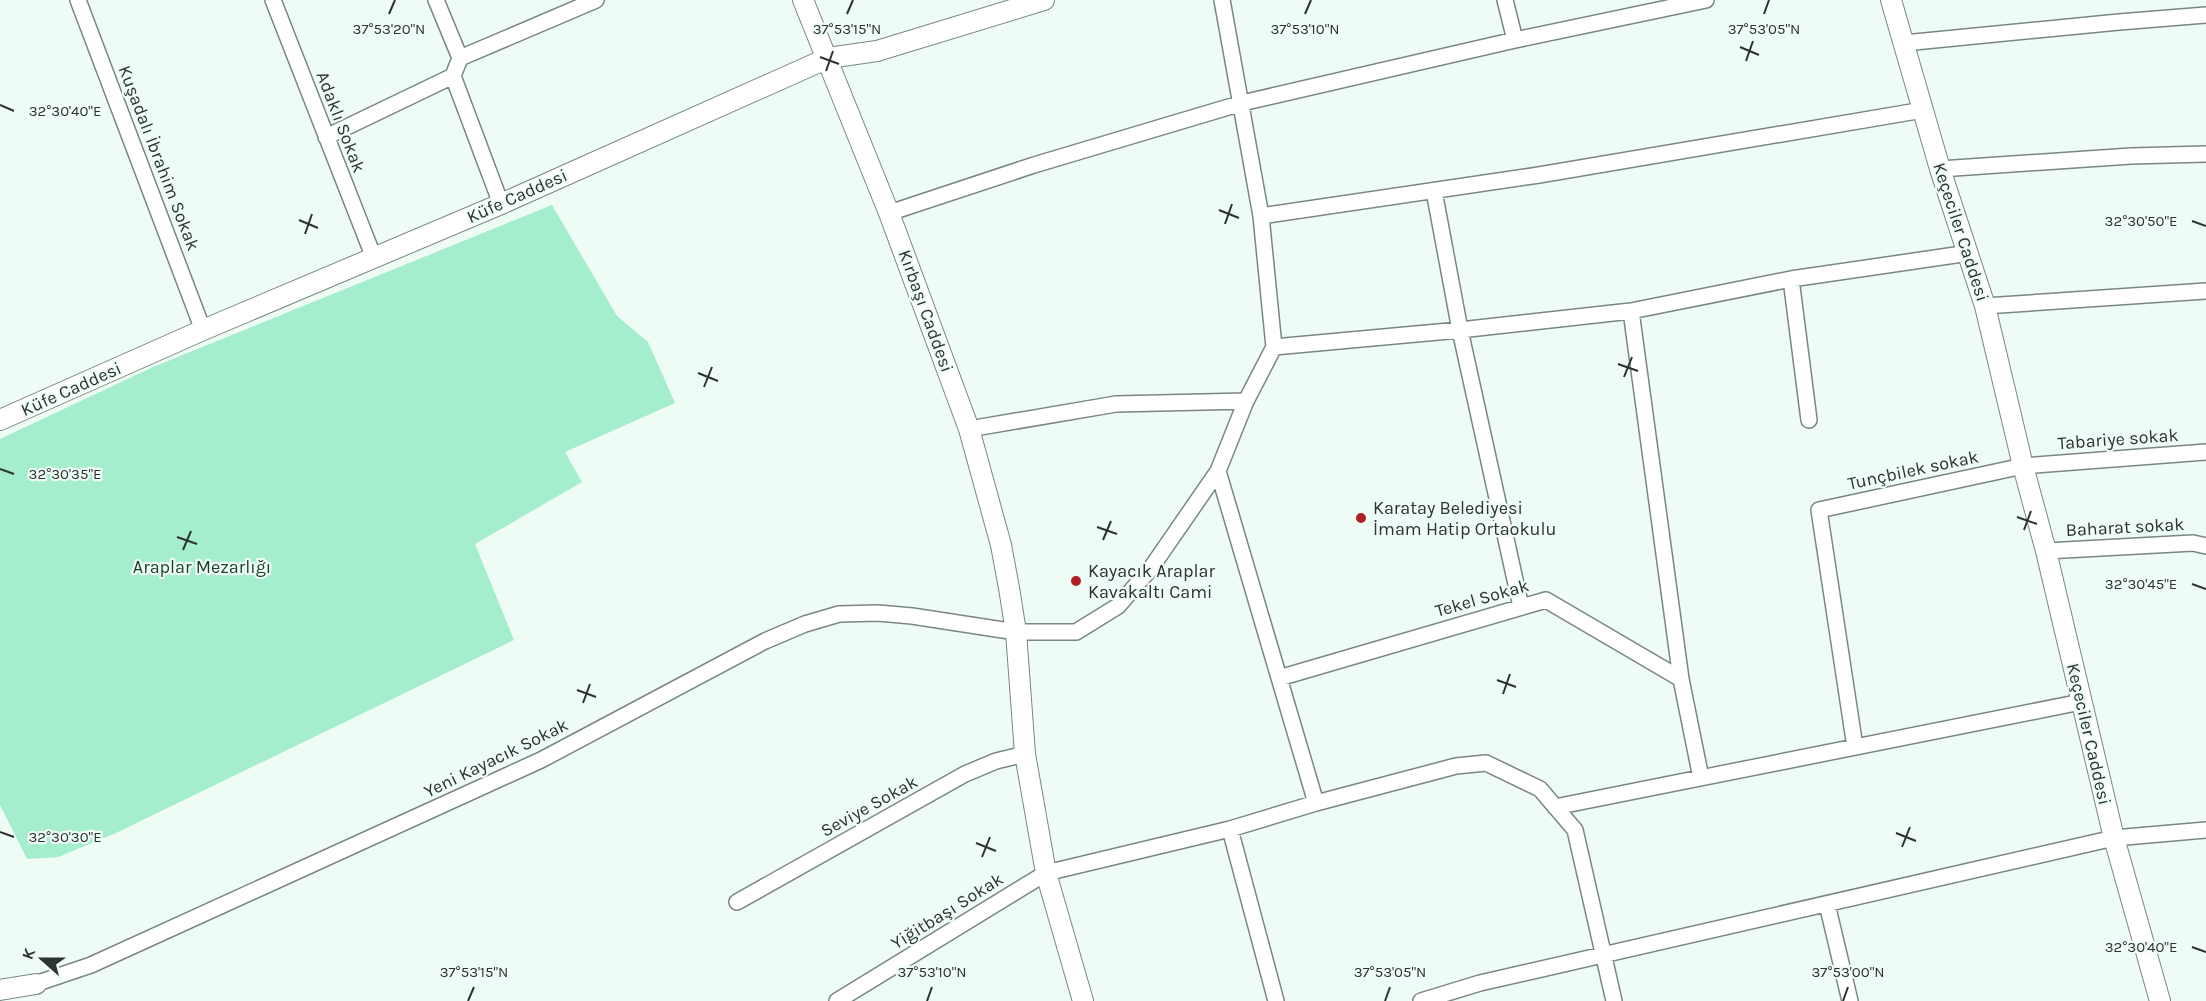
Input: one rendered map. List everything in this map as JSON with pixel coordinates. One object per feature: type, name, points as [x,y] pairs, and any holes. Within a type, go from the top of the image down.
[{"type":"street","name":"Kuşadalı İbrahim Sokak","points":[[78,0],[204,330]]},
{"type":"street","name":"Adaklı Sokak","points":[[273,0],[374,258]]},
{"type":"street","points":[[436,0],[460,58],[453,76],[501,204]]},
{"type":"street","points":[[460,58],[596,0]]},
{"type":"street","name":"Kırbaşı Caddesi","points":[[803,0],[889,213],[969,429],[1001,545],[1016,632],[1024,754],[1046,873],[1083,1001]]},
{"type":"street","name":"Küfe Caddesi","points":[[0,420],[204,330],[501,204],[828,58],[878,51],[1044,0]]},
{"type":"street","points":[[1222,0],[1261,216],[1274,347],[1460,330],[1631,310],[1791,279],[1969,253]]},
{"type":"street","points":[[1505,0],[1515,40]]},
{"type":"street","points":[[889,213],[1034,165],[1242,103],[1515,40],[1706,0]]},
{"type":"street","name":"Keçeciler Caddesi","points":[[1891,0],[1940,169],[1985,306],[2114,838],[2160,1001]]},
{"type":"street","points":[[1904,43],[2206,15]]},
{"type":"street","points":[[326,137],[453,76]]},
{"type":"street","points":[[1261,216],[1539,175],[1923,110]]},
{"type":"street","points":[[1940,169],[2131,156],[2206,154]]},
{"type":"street","points":[[1434,191],[1460,330],[1521,607]]},
{"type":"street","points":[[1791,279],[1809,420]]},
{"type":"street","points":[[1985,306],[2206,291]]},
{"type":"street","points":[[1631,310],[1681,679],[1701,778]]},
{"type":"street","name":"Yeni Kayacık Sokak","points":[[0,998],[91,965],[541,760],[765,641],[805,624],[839,614],[878,613],[1016,632],[1076,632],[1118,606],[1151,568],[1218,471],[1246,401],[1274,347]]},
{"type":"street","points":[[969,429],[1116,404],[1246,401]]},
{"type":"street","name":"Tabariye sokak","points":[[2024,466],[2206,452]]},
{"type":"street","name":"Tunçbilek sokak","points":[[1855,747],[1819,510],[2024,466]]},
{"type":"street","points":[[1218,471],[1316,803]]},
{"type":"street","name":"Baharat sokak","points":[[2046,550],[2193,543],[2206,546]]},
{"type":"street","name":"Tekel Sokak","points":[[1279,678],[1546,600],[1681,679]]},
{"type":"street","points":[[1555,807],[2081,702]]},
{"type":"street","name":"Seviye Sokak","points":[[737,902],[965,774],[996,761],[1024,754]]},
{"type":"street","name":"Yiğitbaşı Sokak","points":[[837,1001],[1046,873],[1230,829],[1316,803],[1456,766],[1486,763],[1540,789],[1575,830],[1614,1001]]},
{"type":"street","points":[[1230,829],[1276,1001]]},
{"type":"street","points":[[1421,1001],[1480,983],[2114,838],[2206,830]]},
{"type":"street","points":[[1827,904],[1850,1001]]},
{"type":"street","points":[[0,990],[36,984]]},
{"type":"green space","name":"Araplar Mezarlığı","points":[[552,205],[617,316],[648,342],[675,403],[565,452],[582,482],[475,544],[514,640],[116,833],[58,857],[27,859],[0,805],[0,439],[153,367]]},
{"type":"place","name":"Karatay Belediyesi İmam Hatip Ortaokulu","points":[[1361,518]]},
{"type":"place","name":"Kayacık Araplar Kavakaltı Cami","points":[[1076,581]]}]
